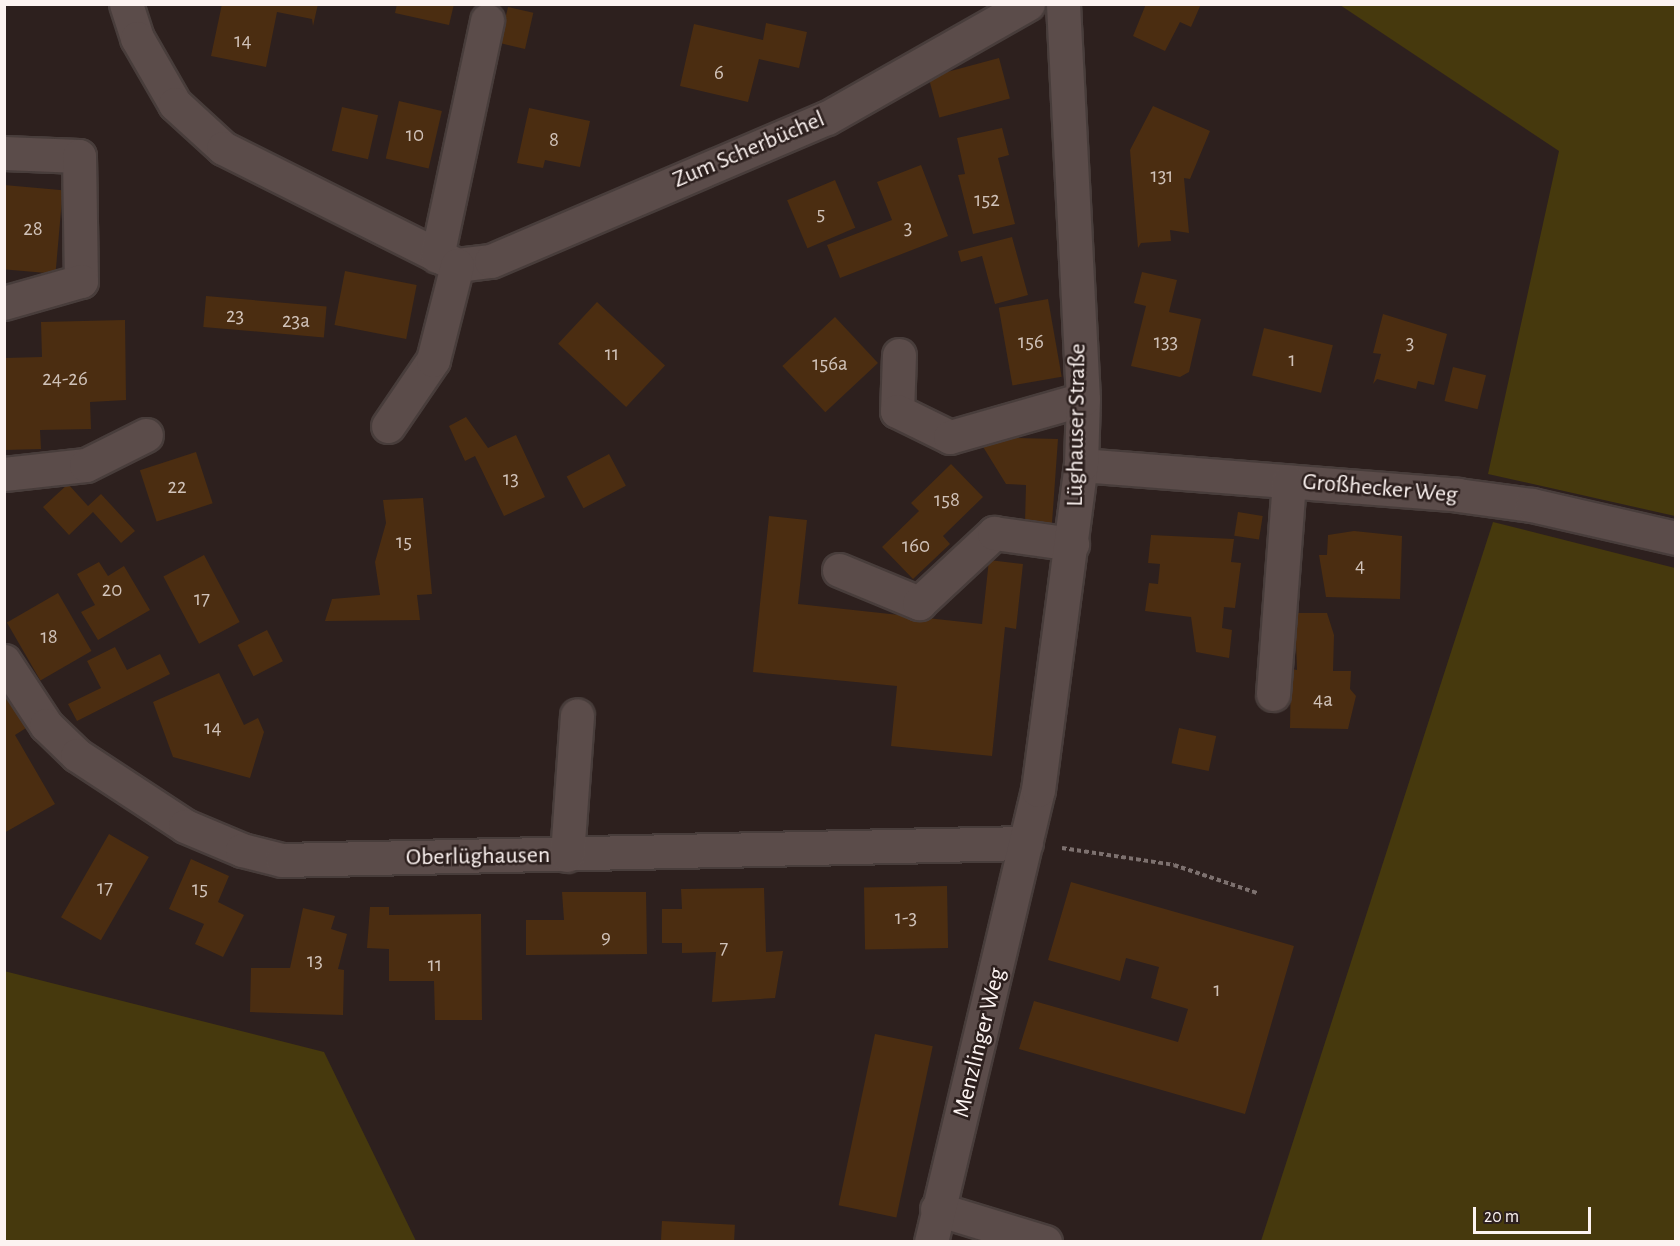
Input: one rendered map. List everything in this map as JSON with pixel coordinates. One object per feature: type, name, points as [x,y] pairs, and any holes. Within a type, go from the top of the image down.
[{"type":"street","points":[[126,4],[137,38],[175,104],[223,148],[447,260]]},
{"type":"street","name":"Zum Scherbüchel","points":[[447,260],[491,261],[827,118],[1028,4]]},
{"type":"street","name":"Lüghauser Straße","points":[[1026,843],[1072,544],[1081,465],[1083,399],[1063,4]]},
{"type":"street","points":[[388,426],[433,360],[447,260],[487,20]]},
{"type":"street","points":[[4,153],[78,156],[81,281],[4,303]]},
{"type":"street","points":[[898,355],[897,411],[950,437],[1083,399]]},
{"type":"street","points":[[4,474],[86,465],[146,435]]},
{"type":"street","name":"Großhecker Weg","points":[[1081,465],[1289,482],[1532,506],[1676,538]]},
{"type":"street","points":[[1273,694],[1289,482]]},
{"type":"street","points":[[839,570],[919,603],[994,533],[1072,544]]},
{"type":"street","name":"Oberlüghausen","points":[[4,661],[46,725],[77,755],[185,826],[242,850],[282,860],[1026,843]]},
{"type":"street","points":[[567,855],[578,715]]},
{"type":"street","name":"Menzlinger Weg","points":[[931,1242],[1026,843]]},
{"type":"street","points":[[938,1209],[1045,1242]]},
{"type":"path","points":[[1026,843],[1174,866],[1257,893]]},
{"type":"shaded area","points":[[1340,5],[1675,5],[1675,516],[1488,474],[1559,151]]},
{"type":"shaded area","points":[[1493,522],[1675,568],[1675,1241],[1261,1241]]},
{"type":"shaded area","points":[[4,971],[324,1052],[416,1241],[5,1241]]},
{"type":"building","points":[[222,4],[318,4],[313,26],[312,19],[277,12],[266,67],[211,56]]},
{"type":"building","points":[[397,4],[454,4],[449,25],[395,13]]},
{"type":"building","points":[[1146,4],[1201,4],[1191,27],[1180,22],[1165,51],[1133,36]]},
{"type":"building","points":[[508,7],[533,13],[525,49],[500,43]]},
{"type":"building","points":[[766,23],[807,32],[799,68],[759,59],[748,102],[680,86],[694,24],[763,40]]},
{"type":"building","points":[[999,58],[1010,99],[939,117],[928,77]]},
{"type":"building","points":[[399,101],[442,111],[429,168],[386,158]]},
{"type":"building","points":[[1153,106],[1210,131],[1190,179],[1184,178],[1189,233],[1170,230],[1171,241],[1141,243],[1138,248],[1130,150]]},
{"type":"building","points":[[342,107],[378,115],[368,159],[332,151]]},
{"type":"building","points":[[529,108],[590,121],[580,167],[545,160],[543,168],[517,163]]},
{"type":"building","points":[[1002,128],[1009,155],[998,158],[1015,224],[973,234],[958,175],[965,174],[957,138]]},
{"type":"building","points":[[921,165],[948,236],[840,278],[827,245],[892,220],[877,182]]},
{"type":"building","points":[[835,180],[855,228],[807,248],[787,200]]},
{"type":"building","points":[[4,185],[63,190],[55,274],[4,269]]},
{"type":"building","points":[[1012,237],[1028,295],[995,304],[982,256],[961,262],[958,251]]},
{"type":"building","points":[[345,271],[417,285],[406,339],[335,325]]},
{"type":"building","points":[[1142,272],[1177,280],[1169,312],[1201,319],[1189,372],[1180,377],[1131,366],[1146,306],[1134,303]]},
{"type":"building","points":[[206,296],[327,307],[324,337],[203,327]]},
{"type":"building","points":[[1048,299],[1062,377],[1012,385],[999,308]]},
{"type":"building","points":[[597,302],[665,365],[626,407],[558,344]]},
{"type":"building","points":[[1383,314],[1447,334],[1434,385],[1418,381],[1416,389],[1377,379],[1373,384],[1381,354],[1373,353]]},
{"type":"building","points":[[835,317],[878,363],[825,412],[782,366]]},
{"type":"building","points":[[125,320],[126,400],[90,402],[91,429],[40,430],[41,449],[4,450],[4,358],[42,357],[41,322]]},
{"type":"building","points":[[1264,328],[1333,345],[1321,393],[1252,376]]},
{"type":"building","points":[[1453,367],[1486,375],[1478,409],[1445,401]]},
{"type":"building","points":[[466,417],[488,448],[516,435],[545,497],[504,516],[475,456],[465,461],[449,426]]},
{"type":"building","points":[[977,437],[1058,439],[1052,523],[1025,523],[1026,485],[1006,484]]},
{"type":"building","points":[[196,452],[213,503],[157,522],[140,470]]},
{"type":"building","points":[[609,454],[626,486],[584,508],[567,477]]},
{"type":"building","points":[[951,464],[983,497],[943,536],[950,544],[913,579],[882,547],[919,511],[911,503]]},
{"type":"building","points":[[68,484],[88,506],[101,494],[135,531],[121,543],[93,512],[69,535],[43,507]]},
{"type":"building","points":[[423,498],[432,594],[417,595],[420,620],[325,621],[332,599],[380,595],[375,562],[386,523],[383,500]]},
{"type":"building","points":[[1238,512],[1263,516],[1259,540],[1234,536]]},
{"type":"building","points":[[769,516],[807,520],[798,604],[982,624],[989,560],[1023,564],[1016,629],[1005,627],[992,756],[891,746],[897,686],[753,672]]},
{"type":"building","points":[[1354,531],[1402,536],[1400,599],[1326,597],[1319,555],[1327,555],[1328,535]]},
{"type":"building","points":[[1151,535],[1234,539],[1231,562],[1241,563],[1235,608],[1224,607],[1222,628],[1232,630],[1229,658],[1196,652],[1191,617],[1145,611],[1149,583],[1158,584],[1160,564],[1148,563]]},
{"type":"building","points":[[204,555],[240,622],[199,644],[163,577]]},
{"type":"building","points":[[99,562],[108,576],[124,566],[150,610],[98,640],[81,612],[95,605],[77,574]]},
{"type":"building","points":[[58,593],[92,651],[40,681],[7,622]]},
{"type":"building","points":[[1295,613],[1327,613],[1334,635],[1333,671],[1351,671],[1350,689],[1356,696],[1348,729],[1290,728],[1291,669],[1297,670]]},
{"type":"building","points":[[267,630],[283,661],[253,676],[238,645]]},
{"type":"building","points":[[115,647],[127,670],[160,654],[170,674],[77,721],[68,704],[101,688],[87,661]]},
{"type":"building","points":[[219,673],[244,725],[258,718],[264,732],[250,778],[173,757],[153,702]]},
{"type":"building","points":[[4,690],[26,728],[15,735],[55,804],[4,833]]},
{"type":"building","points":[[1179,728],[1216,736],[1209,771],[1172,763]]},
{"type":"building","points":[[109,834],[149,857],[101,940],[61,917]]},
{"type":"building","points":[[191,859],[229,876],[218,902],[244,915],[223,957],[195,944],[204,924],[169,909]]},
{"type":"building","points":[[1071,882],[1294,946],[1245,1114],[1019,1049],[1034,1001],[1178,1042],[1188,1009],[1151,998],[1159,967],[1126,958],[1120,981],[1048,960]]},
{"type":"building","points":[[947,886],[948,948],[865,949],[864,887]]},
{"type":"building","points":[[764,888],[766,952],[783,951],[775,998],[712,1002],[716,952],[682,953],[682,943],[662,943],[662,909],[682,909],[681,889]]},
{"type":"building","points":[[562,892],[646,892],[647,954],[526,955],[526,920],[564,920]]},
{"type":"building","points":[[370,907],[389,907],[389,915],[481,914],[482,1020],[435,1020],[434,981],[389,981],[389,949],[367,948]]},
{"type":"building","points":[[303,908],[335,916],[331,929],[347,934],[338,969],[344,970],[343,1015],[250,1012],[251,968],[290,968]]},
{"type":"building","points":[[875,1034],[933,1046],[896,1217],[839,1205]]},
{"type":"building","points":[[662,1221],[735,1225],[734,1242],[661,1240]]}]
